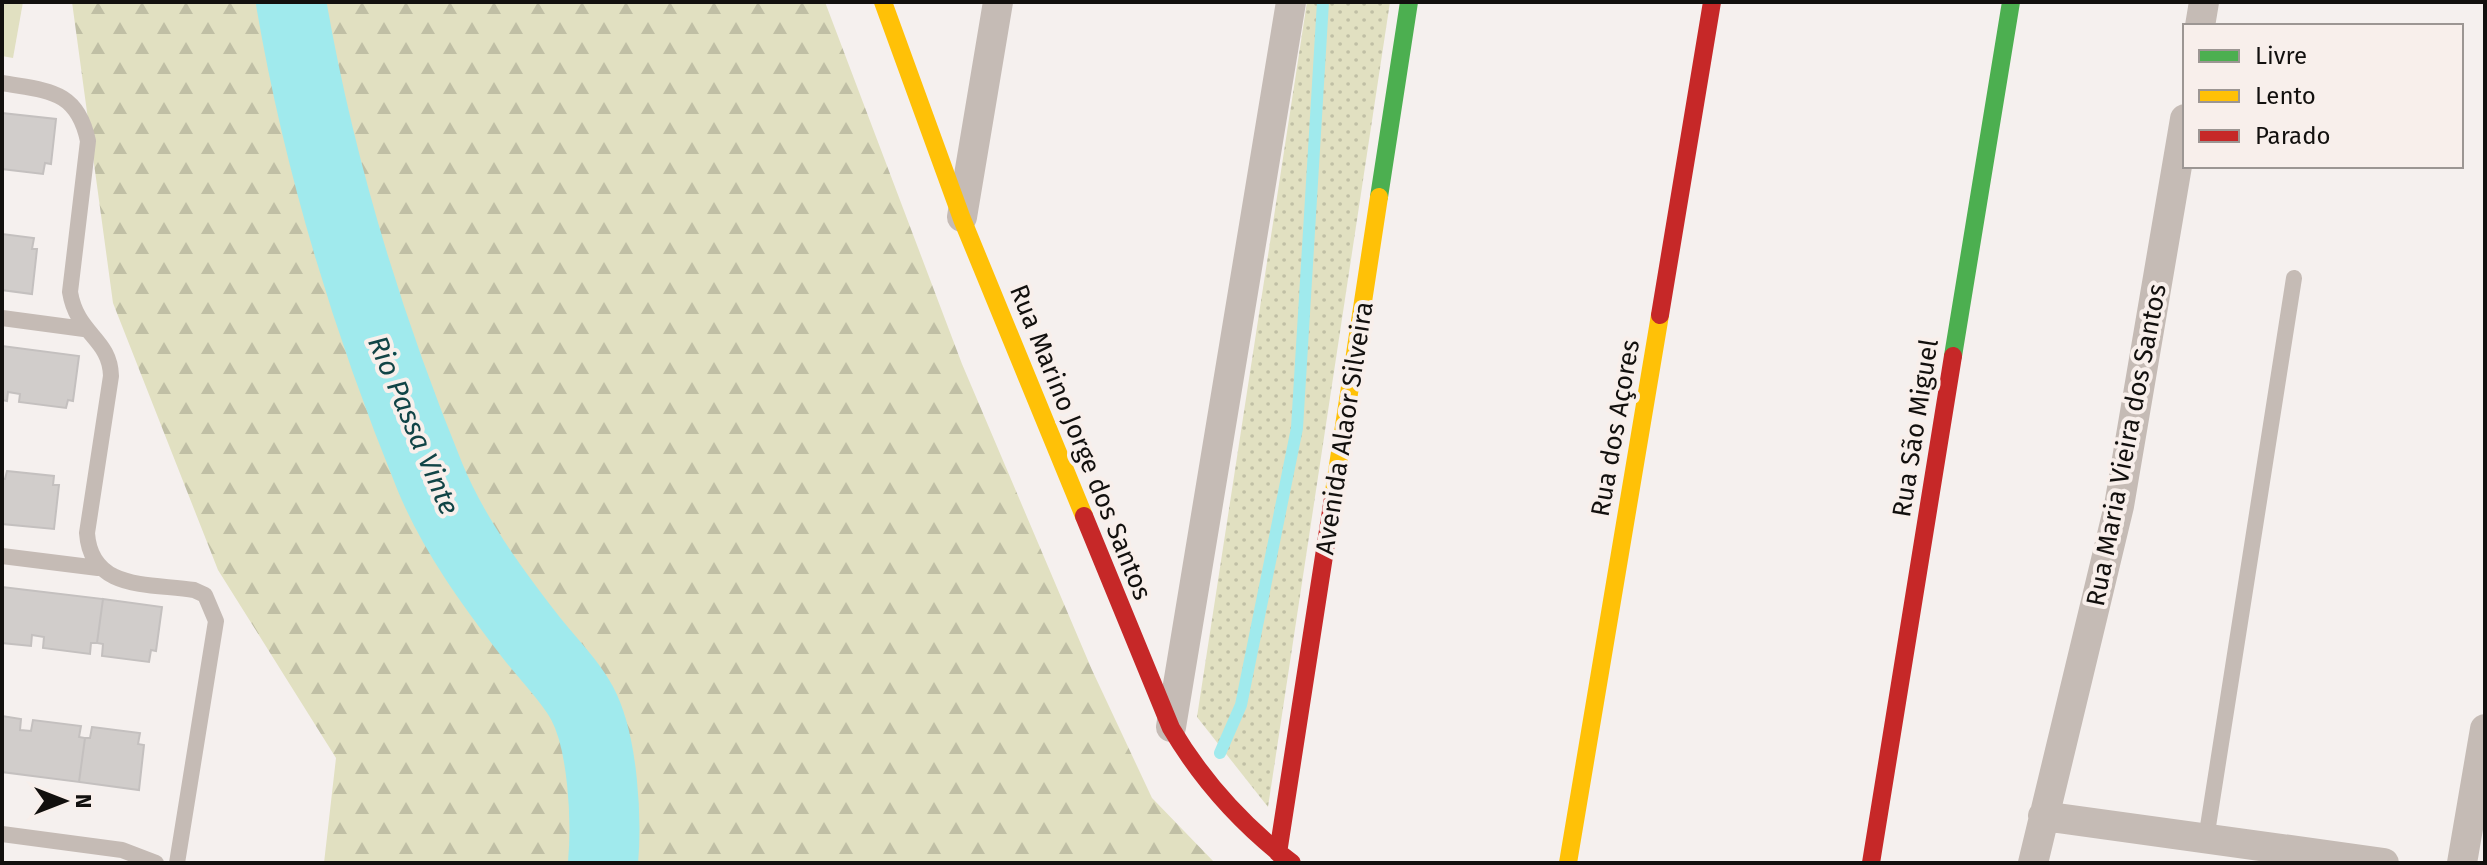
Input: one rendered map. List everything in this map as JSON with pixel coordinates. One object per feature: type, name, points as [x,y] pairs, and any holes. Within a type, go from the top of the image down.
[{"type":"street","name":"Rua Marino Jorge dos Santos","points":[[883,2],[962,219],[1171,728],[1189,762],[1220,800],[1285,858]]},
{"type":"street","points":[[962,219],[998,2]]},
{"type":"street","points":[[1171,728],[1291,2]]},
{"type":"street","name":"Avenida Alaor Silveira","points":[[1285,858],[1409,2]]},
{"type":"street","name":"Rua dos Açores","points":[[1568,863],[1712,2]]},
{"type":"street","name":"Rua São Miguel","points":[[1871,863],[2011,2]]},
{"type":"street","points":[[2200,24],[2204,2]]},
{"type":"street","name":"Rua Maria Vieira dos Santos","points":[[2033,863],[2119,506],[2183,131]]},
{"type":"street","points":[[2462,863],[2485,729]]},
{"type":"street","points":[[2043,816],[2384,863]]},
{"type":"lane","points":[[2,83],[58,93],[74,106],[85,122],[88,141],[70,292],[73,312],[111,360],[87,533],[88,551],[98,568],[113,578],[194,590],[205,595],[216,621],[177,863]]},
{"type":"lane","points":[[2206,839],[2294,278]]},
{"type":"lane","points":[[2,318],[84,329]]},
{"type":"lane","points":[[2,556],[98,568]]},
{"type":"lane","points":[[2,834],[122,850],[156,863]]},
{"type":"green space","points":[[2,2],[23,2],[13,58],[2,56]]},
{"type":"green space","points":[[72,2],[825,2],[962,364],[1092,670],[1152,798],[1215,863],[324,863],[336,758],[218,570],[113,303]]},
{"type":"green space","points":[[1307,2],[1390,2],[1268,807],[1197,717]]},
{"type":"building","points":[[2,113],[56,119],[51,164],[45,163],[43,174],[2,169]]},
{"type":"building","points":[[2,234],[34,238],[32,249],[37,249],[32,294],[2,290]]},
{"type":"building","points":[[2,346],[79,356],[73,401],[68,400],[66,408],[19,402],[20,394],[8,392],[7,401],[2,400]]},
{"type":"building","points":[[7,471],[54,476],[53,485],[59,485],[54,529],[2,524],[2,479],[5,479]]},
{"type":"building","points":[[2,587],[103,599],[97,643],[91,643],[90,654],[43,648],[44,637],[32,635],[31,646],[2,643]]},
{"type":"building","points":[[103,599],[162,607],[156,651],[151,650],[149,662],[102,656],[103,644],[97,643]]},
{"type":"building","points":[[2,716],[21,719],[20,730],[31,731],[33,720],[81,726],[79,737],[85,738],[79,782],[2,772]]},
{"type":"building","points":[[92,727],[140,733],[138,744],[144,745],[139,790],[79,782],[85,738],[90,738]]},
{"type":"waterway","name":"Rio Passa Vinte","points":[[291,2],[316,124],[348,244],[386,362],[430,477],[450,519],[475,560],[536,644],[571,685],[589,719],[602,781],[603,863]]},
{"type":"waterway","points":[[1220,753],[1241,705],[1297,428],[1323,2]]},
{"type":"traffic: fast","points":[[1379,197],[1409,2]]},
{"type":"traffic: fast","points":[[1953,356],[2011,2]]},
{"type":"traffic: slow","points":[[883,2],[962,219],[1084,516]]},
{"type":"traffic: slow","points":[[1333,498],[1379,197]]},
{"type":"traffic: slow","points":[[1568,863],[1660,315]]},
{"type":"traffic: jam","points":[[1660,315],[1712,2]]},
{"type":"traffic: jam","points":[[1871,863],[1953,356]]},
{"type":"traffic: jam","points":[[1278,853],[1333,498]]},
{"type":"traffic: jam","points":[[1084,516],[1171,728],[1196,767],[1225,802],[1292,863]]}]
